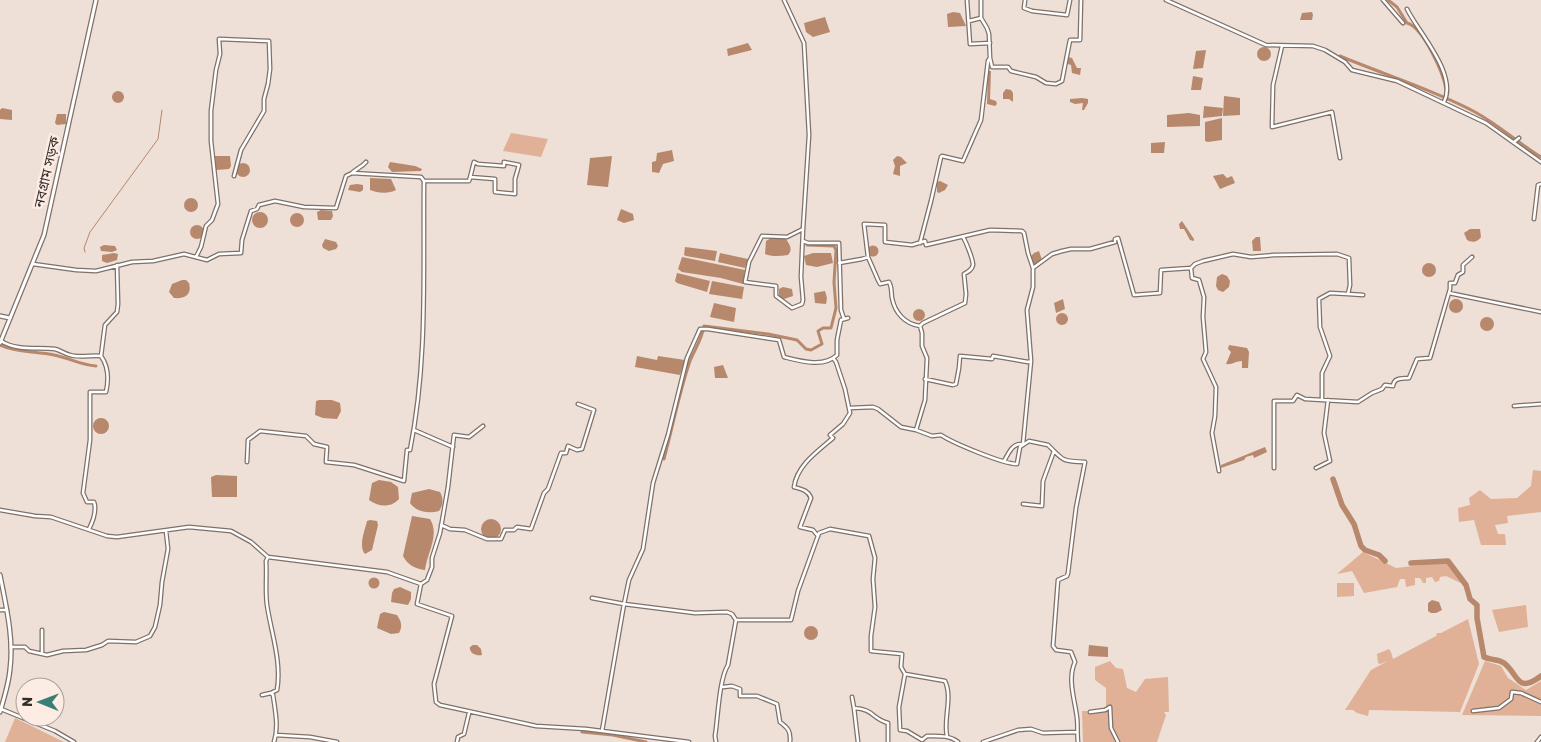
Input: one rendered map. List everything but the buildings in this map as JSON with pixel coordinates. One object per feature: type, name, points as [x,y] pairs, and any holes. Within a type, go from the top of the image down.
[{"type":"main road","name":"নবগ্রাম সড়ক","points":[[1,342],[45,232],[96,0]]},
{"type":"main road","points":[[0,316],[10,318]]},
{"type":"main road","points":[[0,575],[7,610],[11,648],[10,670],[0,710]]},
{"type":"street","points":[[784,0],[804,42],[808,135],[803,229],[802,304],[792,308],[776,296],[776,286],[745,282],[748,262],[762,240],[762,236],[788,237],[803,229]]},
{"type":"street","points":[[967,0],[970,44],[990,43]]},
{"type":"street","points":[[981,0],[981,18],[988,28],[992,67],[1008,68],[1012,71],[1036,76],[1046,83],[1056,84],[1062,81],[1070,40],[1080,40],[1081,0]]},
{"type":"street","points":[[1025,0],[1024,8],[1032,11],[1067,15],[1070,0]]},
{"type":"street","points":[[1166,0],[1266,45],[1313,46],[1325,50],[1345,62],[1352,70],[1397,81],[1486,123],[1541,162]]},
{"type":"street","points":[[1384,0],[1404,23]]},
{"type":"street","points":[[1406,8],[1442,68],[1448,95],[1444,102]]},
{"type":"street","points":[[969,21],[981,18]]},
{"type":"street","points":[[196,257],[202,247],[206,226],[212,220],[218,204],[211,141],[211,111],[220,54],[219,39],[269,41],[270,69],[264,99],[264,111],[241,150],[234,176]]},
{"type":"street","points":[[1282,46],[1273,85],[1272,127],[1332,112],[1340,158]]},
{"type":"street","points":[[920,242],[932,201],[941,157],[963,161],[982,120],[990,58]]},
{"type":"street","points":[[1514,142],[1519,138]]},
{"type":"street","points":[[33,264],[96,271],[142,260],[153,261],[184,254],[207,260],[219,254],[240,253],[251,211],[257,209],[259,204],[275,201],[304,207],[336,208],[346,176],[366,162]]},
{"type":"street","points":[[424,181],[469,181],[470,177],[474,162],[504,166],[504,162],[519,166],[515,179],[515,194],[495,192],[495,179],[470,177]]},
{"type":"street","points":[[247,462],[248,440],[256,433],[260,431],[297,434],[308,436],[314,444],[327,447],[326,462],[354,465],[404,481],[407,450],[410,450],[414,430],[423,348],[424,181],[421,177],[352,173]]},
{"type":"street","points":[[1534,220],[1538,185],[1541,184]]},
{"type":"street","points":[[850,408],[874,406],[901,427],[932,436],[941,435],[992,458],[1017,464],[1018,452],[1023,444],[1031,361],[1027,310],[1033,287],[1034,268],[1028,253],[1024,233],[1022,231],[990,230],[926,245],[924,241],[912,244],[885,242],[885,225],[864,224],[868,257],[880,284],[889,282],[895,307],[911,325],[920,326],[965,303],[964,274],[971,270],[973,265],[963,237]]},
{"type":"street","points":[[1034,268],[1052,254],[1070,248],[1090,249],[1114,242],[1118,238],[1134,295],[1160,293],[1161,270],[1191,268],[1203,261],[1233,254],[1251,257],[1342,255],[1349,258],[1350,263],[1348,294]]},
{"type":"street","points":[[602,731],[629,580],[643,549],[653,483],[668,435],[687,358],[700,329],[779,340],[784,357],[819,363],[837,355],[839,325],[841,320],[846,319],[841,310],[839,243],[808,243],[803,241]]},
{"type":"street","points":[[839,263],[862,260],[868,257]]},
{"type":"street","points":[[1274,468],[1274,401],[1293,401],[1297,395],[1305,399],[1358,402],[1382,389],[1385,385],[1393,386],[1396,379],[1409,378],[1417,359],[1430,358],[1450,284],[1455,283],[1458,275],[1463,272],[1463,265],[1472,257]]},
{"type":"street","points":[[89,529],[93,521],[95,503],[85,500],[83,493],[90,440],[90,392],[104,392],[107,390],[108,367],[101,356],[105,326],[117,312],[117,265]]},
{"type":"street","points":[[1191,268],[1192,278],[1199,280],[1204,298],[1203,318],[1206,352],[1203,359],[1216,387],[1212,434],[1219,471]]},
{"type":"street","points":[[1322,399],[1322,373],[1330,356],[1320,327],[1319,299],[1330,293],[1363,294]]},
{"type":"street","points":[[1448,293],[1541,312]]},
{"type":"street","points":[[916,430],[925,400],[927,358],[922,346],[920,326]]},
{"type":"street","points":[[1,342],[18,347],[42,350],[57,349],[69,355],[101,356]]},
{"type":"street","points":[[925,379],[956,384],[960,356],[992,359],[993,356],[1031,361]]},
{"type":"street","points":[[818,536],[813,530],[800,527],[811,498],[803,489],[794,487],[795,480],[807,462],[833,438],[830,436],[832,433],[843,424],[850,414],[850,408],[836,362],[833,358]]},
{"type":"street","points":[[1316,468],[1330,461],[1324,433],[1328,400]]},
{"type":"street","points":[[441,524],[450,529],[466,530],[487,539],[501,539],[505,530],[514,530],[518,527],[531,529],[561,454],[563,452],[566,453],[568,446],[577,450],[582,449],[585,442],[594,410],[578,404]]},
{"type":"street","points":[[1514,406],[1541,404]]},
{"type":"street","points":[[483,426],[469,437],[454,435],[441,524],[432,558],[432,567],[427,580],[421,584],[417,604],[452,616],[434,684],[436,702],[440,705],[469,712],[536,726],[602,731],[642,739],[689,742]]},
{"type":"street","points":[[414,430],[453,447]]},
{"type":"street","points":[[1004,461],[1012,447],[1029,441],[1048,444],[1057,457],[1063,460],[1085,462],[1076,508],[1068,573],[1067,576],[1058,580],[1053,646],[1056,650],[1070,652],[1075,662],[1072,669],[1072,682],[1077,714],[1078,742]]},
{"type":"street","points":[[1023,504],[1042,506],[1043,481],[1054,451]]},
{"type":"street","points":[[0,510],[35,516],[51,516],[107,536],[118,537],[189,527],[231,531],[251,542],[268,557],[386,572],[421,584]]},
{"type":"street","points":[[736,620],[791,620],[798,591],[819,534],[830,529],[869,536],[875,558],[873,579],[875,607],[871,651],[902,654],[901,667],[905,674],[899,706],[900,730],[907,731],[922,740],[927,736],[947,736],[958,742]]},
{"type":"street","points":[[11,648],[25,647],[29,651],[42,654],[86,650],[108,641],[136,642],[150,636],[160,605],[168,549],[166,531]]},
{"type":"street","points":[[262,695],[277,690],[278,683],[275,649],[267,604],[266,561],[268,557]]},
{"type":"street","points":[[592,598],[695,613],[727,612],[732,614],[736,620],[722,687],[715,736],[716,742],[712,742]]},
{"type":"street","points":[[0,610],[7,610]]},
{"type":"street","points":[[42,630],[42,654]]},
{"type":"street","points":[[905,674],[945,681],[948,689],[946,712],[947,736]]},
{"type":"street","points":[[722,687],[736,687],[740,689],[740,696],[757,696],[777,704],[780,722],[787,727],[791,736],[790,742]]},
{"type":"street","points":[[1473,712],[1499,708],[1511,699],[1512,692],[1521,693],[1541,702]]},
{"type":"street","points":[[271,693],[273,695],[275,713],[276,736],[274,742]]},
{"type":"street","points":[[852,697],[858,742]]},
{"type":"street","points":[[1090,712],[1105,710],[1110,707],[1111,728],[1118,742]]},
{"type":"street","points":[[854,708],[864,708],[872,713],[878,721],[888,723],[888,742]]},
{"type":"street","points":[[0,710],[55,731],[73,742]]},
{"type":"street","points":[[457,742],[458,737],[464,734],[469,712]]},
{"type":"street","points":[[983,742],[1018,730],[1031,729],[1043,733],[1077,732]]},
{"type":"street","points":[[276,736],[310,737],[337,742]]},
{"type":"street","points":[[1537,742],[1541,737]]},
{"type":"shaded area","points":[[953,12],[960,13],[966,26],[948,27],[947,14]]},
{"type":"shaded area","points":[[1312,12],[1312,20],[1300,20],[1302,13]]},
{"type":"shaded area","points":[[825,17],[830,32],[813,37],[806,32],[804,23]]},
{"type":"shaded area","points":[[748,43],[752,50],[728,56],[727,49]]},
{"type":"shaded area","points":[[1264,47],[1269,49],[1271,54],[1269,59],[1264,61],[1259,59],[1257,54],[1259,49]]},
{"type":"shaded area","points":[[1206,50],[1203,68],[1193,69],[1196,51]]},
{"type":"shaded area","points":[[1068,57],[1072,58],[1077,68],[1081,68],[1080,75],[1072,73],[1071,65],[1068,64]]},
{"type":"shaded area","points":[[988,71],[991,71],[990,99],[996,101],[997,104],[995,106],[987,104]]},
{"type":"shaded area","points":[[1193,76],[1203,78],[1201,90],[1191,90]]},
{"type":"shaded area","points":[[1006,89],[1011,90],[1013,93],[1013,102],[1009,99],[1003,99],[1003,93]]},
{"type":"shaded area","points":[[116,91],[120,91],[124,97],[120,103],[116,103],[112,99],[112,95]]},
{"type":"shaded area","points":[[1224,96],[1240,98],[1240,115],[1223,116]]},
{"type":"shaded area","points":[[1070,99],[1088,99],[1084,110],[1082,110],[1083,103],[1075,104],[1070,102]]},
{"type":"shaded area","points":[[1204,106],[1223,108],[1222,116],[1203,118]]},
{"type":"shaded area","points":[[2,108],[12,110],[12,120],[0,119],[0,110]]},
{"type":"shaded area","points":[[1189,113],[1200,115],[1200,126],[1167,127],[1167,115]]},
{"type":"shaded area","points":[[57,114],[66,114],[66,124],[57,125],[55,123]]},
{"type":"shaded area","points":[[1222,118],[1222,140],[1205,141],[1205,122]]},
{"type":"shaded area","points":[[511,133],[548,139],[541,157],[503,151]]},
{"type":"shaded area","points":[[1165,142],[1164,153],[1151,153],[1151,143]]},
{"type":"shaded area","points":[[672,150],[674,161],[663,164],[659,173],[652,172],[652,162],[656,161],[657,153]]},
{"type":"shaded area","points":[[215,156],[230,156],[231,166],[229,169],[216,170]]},
{"type":"shaded area","points":[[612,156],[608,187],[587,185],[590,158]]},
{"type":"shaded area","points":[[897,156],[907,163],[900,166],[900,176],[893,174],[895,166],[893,160]]},
{"type":"shaded area","points":[[390,162],[422,169],[421,171],[392,172],[388,167]]},
{"type":"shaded area","points":[[243,163],[248,165],[250,170],[248,175],[243,177],[238,175],[236,170],[238,165]]},
{"type":"shaded area","points":[[1223,174],[1227,178],[1232,176],[1235,183],[1220,189],[1213,176]]},
{"type":"shaded area","points":[[370,178],[391,179],[396,190],[383,193],[370,190]]},
{"type":"shaded area","points":[[940,181],[948,185],[945,190],[939,193],[937,192],[937,182]]},
{"type":"shaded area","points":[[350,185],[363,185],[363,190],[360,192],[348,190]]},
{"type":"shaded area","points":[[191,198],[196,200],[198,205],[196,210],[191,212],[186,210],[184,205],[186,200]]},
{"type":"shaded area","points":[[621,209],[633,214],[634,220],[624,223],[617,220]]},
{"type":"shaded area","points":[[321,210],[332,211],[333,216],[331,220],[318,220],[317,212]]},
{"type":"shaded area","points":[[260,212],[266,214],[268,220],[266,226],[260,228],[254,226],[252,220],[254,214]]},
{"type":"shaded area","points":[[297,213],[302,215],[304,220],[302,225],[297,227],[292,225],[290,220],[292,215]]},
{"type":"shaded area","points":[[1182,221],[1194,241],[1190,240],[1184,229],[1180,229],[1179,224]]},
{"type":"shaded area","points":[[194,225],[200,225],[204,232],[200,239],[194,239],[190,235],[190,229]]},
{"type":"shaded area","points":[[1470,229],[1480,229],[1481,237],[1477,241],[1467,240],[1464,233]]},
{"type":"shaded area","points":[[1256,237],[1260,237],[1261,251],[1253,251],[1252,241]]},
{"type":"shaded area","points":[[771,238],[786,239],[790,245],[790,253],[788,255],[773,256],[765,254],[766,241]]},
{"type":"shaded area","points":[[325,239],[336,242],[338,246],[336,249],[329,251],[323,248],[322,245]]},
{"type":"shaded area","points":[[104,245],[115,246],[117,250],[112,252],[101,251],[100,247]]},
{"type":"shaded area","points":[[873,245],[879,251],[873,257],[867,251]]},
{"type":"shaded area","points":[[685,247],[717,251],[715,261],[686,256],[684,255]]},
{"type":"shaded area","points":[[1039,251],[1042,260],[1033,265],[1031,256]]},
{"type":"shaded area","points":[[720,253],[748,259],[745,268],[718,262]]},
{"type":"shaded area","points":[[813,253],[831,253],[833,263],[817,267],[806,265],[804,256]]},
{"type":"shaded area","points":[[118,254],[117,260],[107,263],[102,261],[102,255]]},
{"type":"shaded area","points":[[682,257],[745,270],[743,284],[721,278],[682,272],[678,269]]},
{"type":"shaded area","points":[[1426,263],[1432,263],[1436,270],[1432,277],[1426,277],[1422,273],[1422,267]]},
{"type":"shaded area","points":[[677,273],[710,281],[707,292],[677,283],[675,281]]},
{"type":"shaded area","points":[[1222,274],[1227,276],[1230,281],[1229,287],[1223,292],[1218,290],[1216,286],[1217,277]]},
{"type":"shaded area","points":[[186,280],[189,283],[189,291],[184,297],[174,298],[169,292],[172,284]]},
{"type":"shaded area","points":[[712,281],[744,287],[742,299],[709,294]]},
{"type":"shaded area","points":[[783,287],[792,289],[793,296],[784,299],[779,298],[779,289]]},
{"type":"shaded area","points":[[825,291],[826,304],[815,303],[814,293]]},
{"type":"shaded area","points":[[1063,299],[1065,309],[1056,313],[1054,303]]},
{"type":"shaded area","points":[[1456,299],[1461,301],[1463,306],[1461,311],[1456,313],[1451,311],[1449,306],[1451,301]]},
{"type":"shaded area","points":[[714,303],[736,308],[734,322],[710,317]]},
{"type":"shaded area","points":[[917,309],[921,309],[925,315],[921,321],[917,321],[913,317],[913,313]]},
{"type":"shaded area","points":[[1062,313],[1068,319],[1062,325],[1056,319]]},
{"type":"shaded area","points":[[1484,317],[1490,317],[1494,324],[1490,331],[1484,331],[1480,327],[1480,321]]},
{"type":"shaded area","points":[[1229,345],[1247,348],[1249,352],[1248,368],[1242,368],[1242,361],[1226,364],[1231,352],[1228,349]]},
{"type":"shaded area","points":[[637,356],[657,360],[658,356],[685,360],[680,375],[635,367]]},
{"type":"shaded area","points":[[723,365],[728,378],[715,378],[714,367]]},
{"type":"shaded area","points":[[332,400],[340,403],[341,411],[337,419],[323,418],[315,415],[316,401]]},
{"type":"shaded area","points":[[101,418],[109,426],[101,434],[93,426]]},
{"type":"shaded area","points":[[1265,447],[1267,452],[1254,458],[1253,455],[1246,457],[1244,460],[1221,468],[1221,465]]},
{"type":"shaded area","points":[[1533,470],[1541,471],[1541,512],[1507,516],[1508,523],[1495,525],[1498,534],[1505,534],[1506,545],[1481,545],[1474,520],[1459,522],[1458,508],[1470,505],[1469,498],[1480,490],[1491,499],[1517,498],[1531,486]]},
{"type":"shaded area","points":[[216,475],[237,476],[237,497],[212,497],[211,477]]},
{"type":"shaded area","points":[[379,480],[391,482],[398,487],[399,499],[396,502],[384,506],[369,500],[372,483]]},
{"type":"shaded area","points":[[429,489],[440,492],[442,502],[439,511],[423,512],[410,503],[412,493]]},
{"type":"shaded area","points":[[412,516],[430,519],[433,525],[432,544],[425,570],[412,566],[403,556]]},
{"type":"shaded area","points":[[491,519],[498,522],[501,529],[498,536],[491,539],[484,536],[481,529],[484,522]]},
{"type":"shaded area","points":[[367,521],[377,521],[378,525],[372,550],[365,554],[362,547],[363,538]]},
{"type":"shaded area","points":[[1363,552],[1396,568],[1447,562],[1465,585],[1446,576],[1440,577],[1439,581],[1435,582],[1432,577],[1426,578],[1426,583],[1423,583],[1420,578],[1415,578],[1415,585],[1406,587],[1405,579],[1400,579],[1397,587],[1364,593],[1352,571],[1337,574]]},
{"type":"shaded area","points":[[374,577],[380,583],[374,589],[368,583]]},
{"type":"shaded area","points":[[1337,583],[1354,583],[1354,596],[1337,597]]},
{"type":"shaded area","points":[[400,587],[411,592],[411,599],[408,605],[391,602],[394,589]]},
{"type":"shaded area","points":[[1432,600],[1439,602],[1442,610],[1436,613],[1428,611],[1428,603]]},
{"type":"shaded area","points":[[1526,605],[1528,627],[1499,632],[1492,610]]},
{"type":"shaded area","points":[[384,612],[397,615],[400,619],[401,628],[399,633],[391,634],[377,628],[380,614]]},
{"type":"shaded area","points":[[1468,619],[1479,664],[1460,712],[1369,710],[1368,716],[1353,710],[1345,710],[1371,670],[1388,661],[1378,663],[1377,654],[1389,649],[1393,659],[1436,636],[1437,633],[1441,633]]},
{"type":"shaded area","points":[[808,626],[814,626],[818,633],[814,640],[808,640],[804,636],[804,630]]},
{"type":"shaded area","points":[[477,645],[481,649],[482,655],[472,652],[470,647]]},
{"type":"shaded area","points":[[1089,645],[1108,647],[1108,657],[1088,656]]},
{"type":"shaded area","points":[[1110,661],[1116,668],[1123,669],[1127,688],[1136,692],[1145,679],[1168,677],[1169,712],[1164,712],[1166,715],[1157,742],[1083,742],[1082,711],[1106,711],[1106,688],[1095,680],[1095,667]]},
{"type":"shaded area","points":[[1485,661],[1501,666],[1508,678],[1526,690],[1541,681],[1541,716],[1462,715]]},
{"type":"shaded area","points":[[15,718],[15,727],[33,727],[64,742],[5,742]]},
{"type":"waterway","points":[[1388,0],[1397,7],[1407,23],[1413,26],[1426,42],[1437,63],[1446,90]]},
{"type":"waterway","points":[[1340,56],[1425,89],[1475,112],[1541,157]]},
{"type":"waterway","points":[[85,252],[84,248],[90,232],[158,139],[162,110]]},
{"type":"waterway","points":[[664,459],[686,373],[704,326],[768,334],[797,340],[806,349],[811,350],[822,344],[818,331],[823,328],[831,328],[836,308],[834,282],[836,250],[834,246],[807,245]]},
{"type":"waterway","points":[[0,345],[54,355],[96,366]]},
{"type":"waterway","points":[[1333,479],[1342,505],[1354,524],[1361,546],[1365,550],[1379,555],[1385,561]]},
{"type":"waterway","points":[[1411,563],[1448,561],[1466,585],[1470,599],[1477,605],[1477,618],[1484,657],[1504,663],[1522,683],[1533,681],[1541,676]]},
{"type":"waterway","points":[[582,732],[613,735],[646,742]]}]
